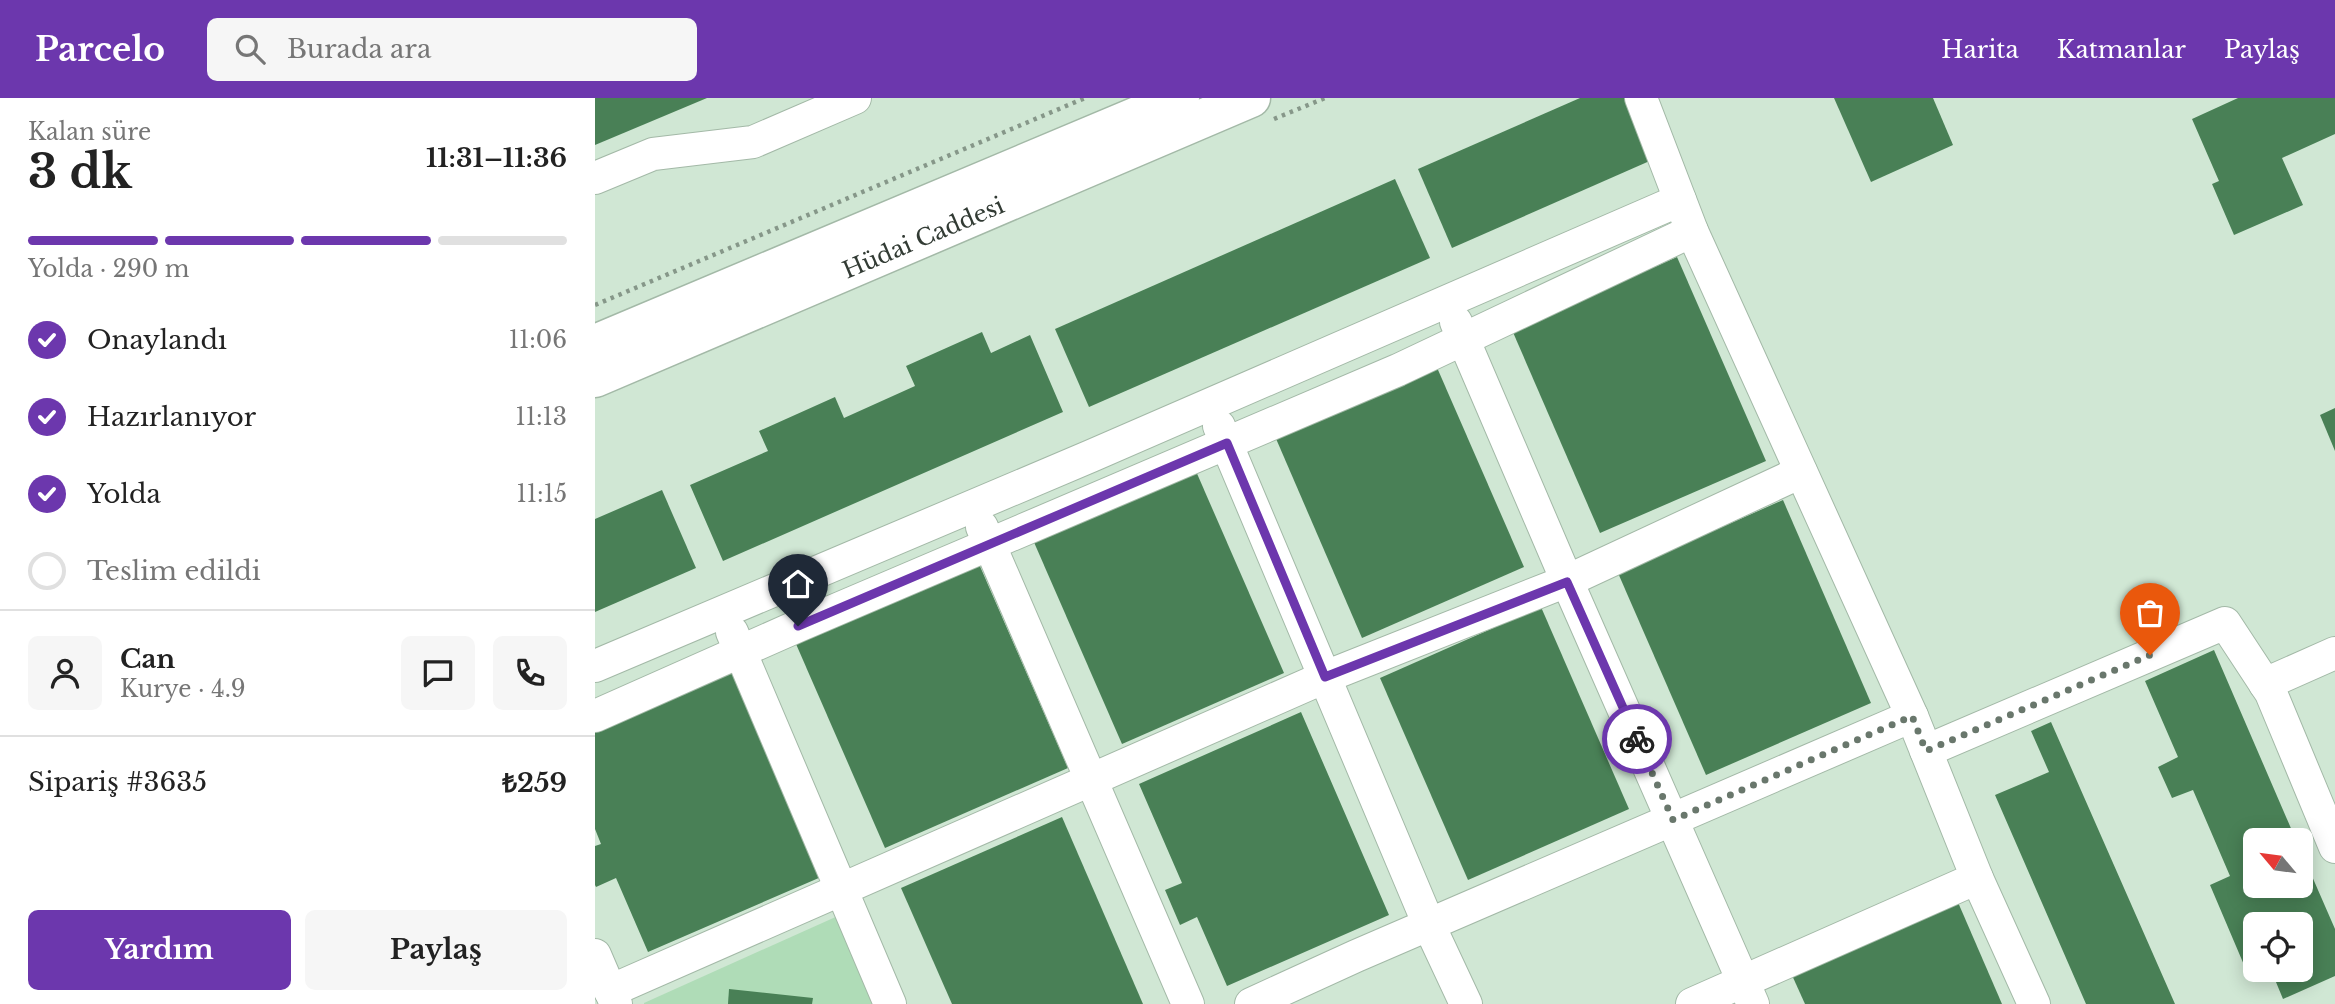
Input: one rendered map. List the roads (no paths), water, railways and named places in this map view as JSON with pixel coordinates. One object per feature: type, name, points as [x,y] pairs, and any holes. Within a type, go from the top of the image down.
[{"type":"street","points":[[595,178],[653,154],[753,142],[855,98]]},
{"type":"street","name":"Hüdai Caddesi","points":[[595,344],[1180,98]]},
{"type":"street","name":"Hüdai Caddesi","points":[[595,378],[1251,98]]},
{"type":"street","points":[[1641,98],[1692,231],[1912,716],[1977,878],[2033,1004]]},
{"type":"street","points":[[595,666],[1680,200]]},
{"type":"street","points":[[595,716],[1398,370],[1692,231]]},
{"type":"street","points":[[1445,302],[1465,338],[1567,582],[1748,993]]},
{"type":"street","points":[[1209,404],[1429,925],[1466,1004]]},
{"type":"street","points":[[595,956],[613,997],[841,890],[1325,677],[1567,582],[1801,472]]},
{"type":"street","points":[[972,506],[1188,1004]]},
{"type":"street","points":[[724,611],[890,1004]]},
{"type":"street","points":[[1926,751],[2225,623],[2271,693],[2335,847]]},
{"type":"street","points":[[2265,684],[2335,653]]},
{"type":"street","points":[[1251,1004],[1912,716]]},
{"type":"street","points":[[1692,1004],[1748,993],[1977,878]]}]
